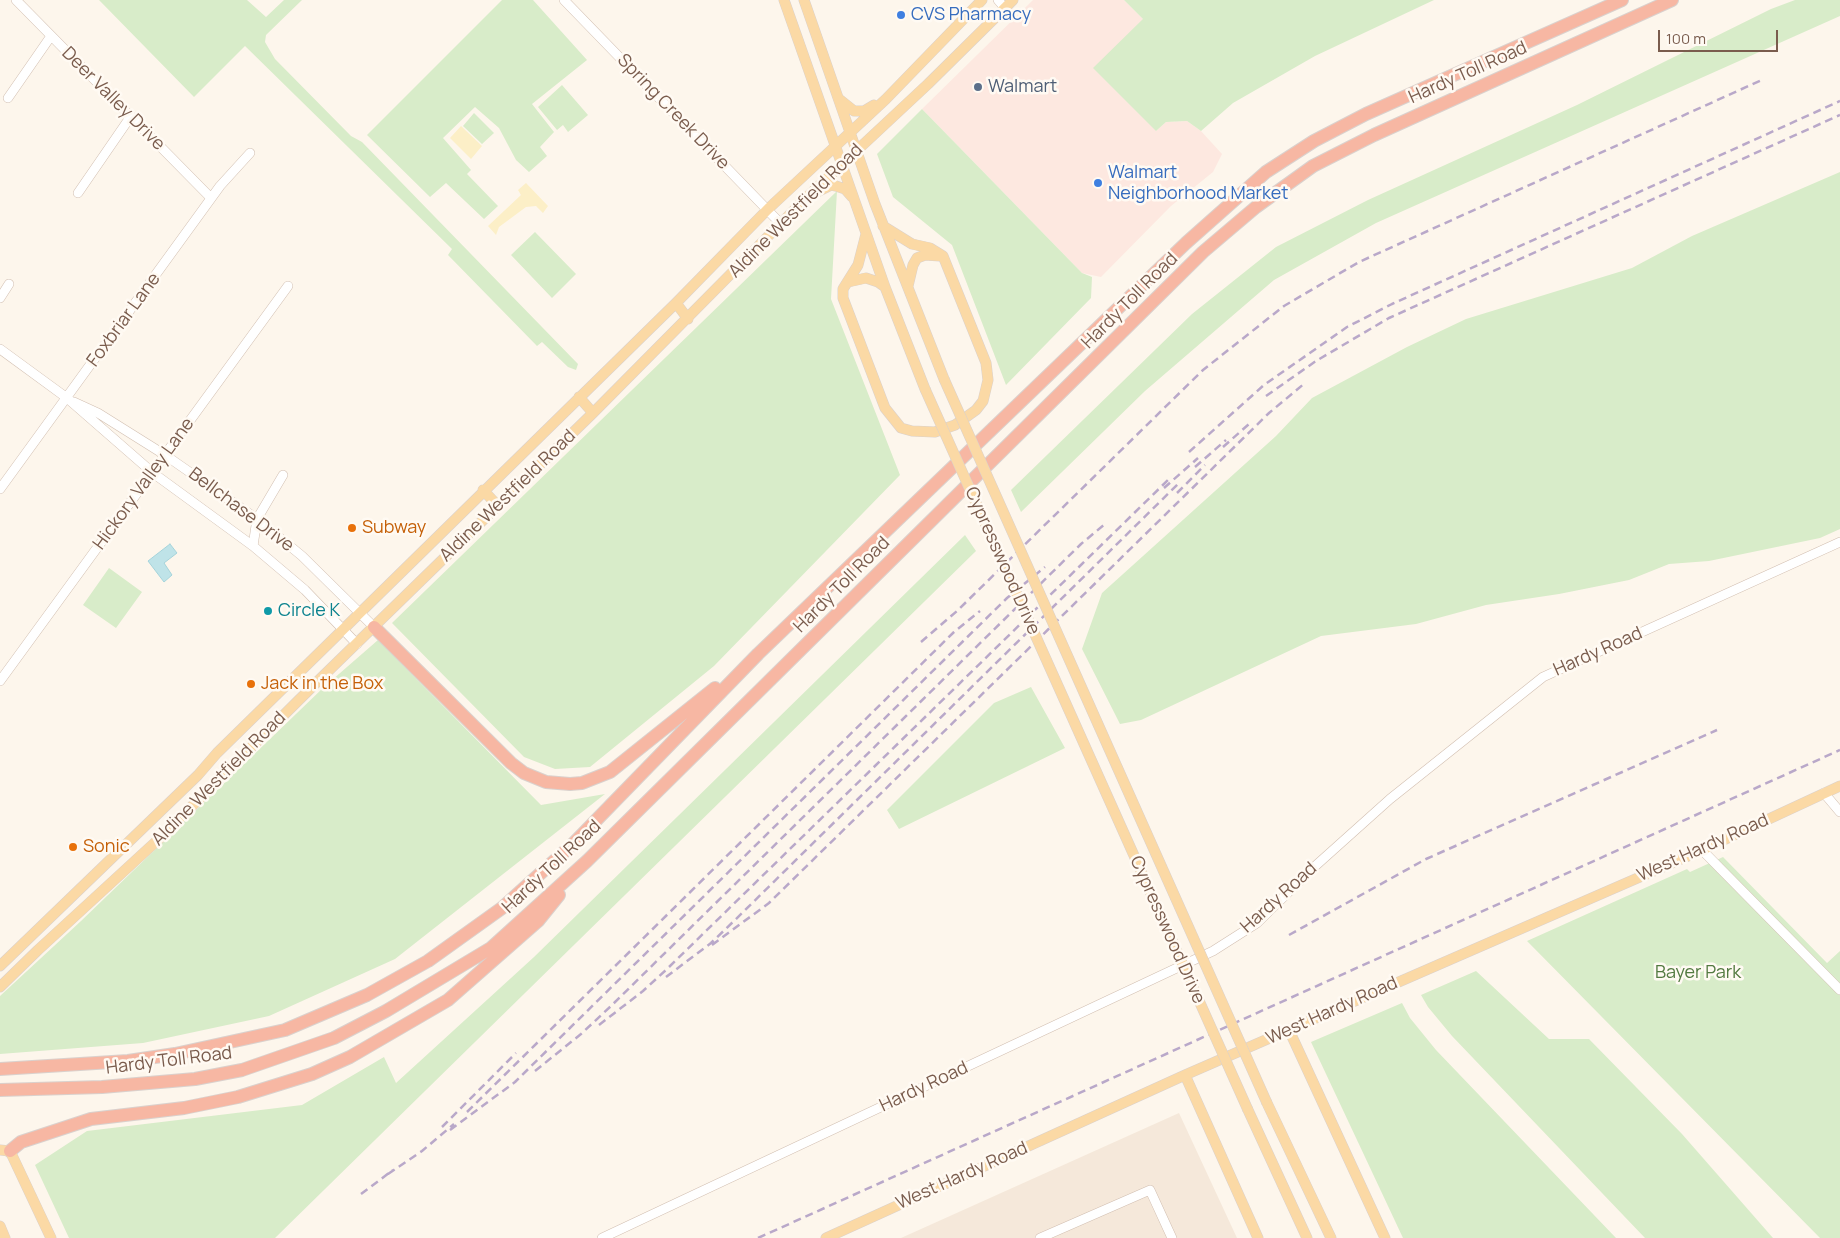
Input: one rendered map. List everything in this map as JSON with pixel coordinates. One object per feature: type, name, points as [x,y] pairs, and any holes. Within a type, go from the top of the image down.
[{"type":"highway","name":"Hardy Toll Road","points":[[0,1069],[128,1061],[233,1043],[285,1030],[367,995],[428,961],[502,908],[573,844],[758,654],[1186,243],[1266,172],[1314,141],[1366,114],[1622,0]]},
{"type":"highway","name":"Hardy Toll Road","points":[[0,1090],[102,1087],[194,1079],[242,1070],[334,1038],[386,1011],[491,948],[587,861],[1203,252],[1256,207],[1313,166],[1374,135],[1672,0]]},
{"type":"highway","points":[[374,627],[511,763],[535,778],[558,784],[582,783],[610,772],[758,654]]},
{"type":"highway","points":[[5,1150],[21,1142],[91,1119],[184,1108],[238,1097],[312,1074],[350,1057],[448,1000],[538,921],[587,861]]},
{"type":"main road","name":"Cypresswood Drive","points":[[784,0],[885,287],[925,389],[1307,1238]]},
{"type":"main road","name":"Cypresswood Drive","points":[[804,0],[883,226],[944,379],[1267,1103],[1331,1237]]},
{"type":"main road","name":"Aldine Westfield Road","points":[[0,966],[198,775],[217,753],[483,490],[676,303],[768,209],[886,99],[982,0]]},
{"type":"main road","name":"Aldine Westfield Road","points":[[0,987],[34,953],[161,838],[593,413],[1005,3]]},
{"type":"main road","points":[[838,98],[854,111],[864,111],[886,99]]},
{"type":"main road","points":[[808,197],[831,185],[845,189],[854,198]]},
{"type":"main road","points":[[866,234],[858,265],[843,288],[843,298],[885,408],[901,428],[912,432],[935,432],[955,425],[976,410],[983,401],[988,380],[986,363],[943,256],[930,248],[912,244],[883,226]]},
{"type":"main road","points":[[908,287],[913,265],[917,258],[925,255],[943,256]]},
{"type":"main road","points":[[848,282],[866,278],[878,282],[885,287]]},
{"type":"main road","points":[[676,303],[688,319]]},
{"type":"main road","points":[[579,397],[593,413]]},
{"type":"main road","points":[[483,490],[498,506]]},
{"type":"main road","points":[[198,775],[210,788]]},
{"type":"main road","name":"West Hardy Road","points":[[826,1238],[1184,1076],[1702,850],[1840,786]]},
{"type":"main road","points":[[99,871],[111,883]]},
{"type":"main road","points":[[24,942],[34,953]]},
{"type":"main road","points":[[1289,1030],[1385,1238]]},
{"type":"main road","points":[[1184,1076],[1258,1238]]},
{"type":"main road","points":[[5,1150],[51,1238]]},
{"type":"main road","points":[[0,1226],[5,1238]]},
{"type":"street","name":"Deer Valley Drive","points":[[16,0],[211,198]]},
{"type":"street","name":"Spring Creek Drive","points":[[564,0],[781,224]]},
{"type":"street","points":[[8,98],[51,36]]},
{"type":"street","points":[[78,193],[131,116]]},
{"type":"street","name":"Foxbriar Lane","points":[[0,489],[211,198],[250,153]]},
{"type":"street","points":[[0,298],[9,284]]},
{"type":"street","name":"Hickory Valley Lane","points":[[0,681],[288,286]]},
{"type":"street","name":"Bellchase Drive","points":[[0,349],[67,398],[153,473],[253,546],[305,590],[357,644]]},
{"type":"street","name":"Bellchase Drive","points":[[67,398],[98,413],[166,455],[257,519],[302,556],[374,627]]},
{"type":"street","points":[[253,546],[257,519],[282,475]]},
{"type":"street","name":"Hardy Road","points":[[602,1238],[1213,951],[1257,923],[1313,868],[1390,799],[1543,677],[1840,542]]},
{"type":"street","points":[[1824,794],[1840,812]]},
{"type":"street","points":[[1702,850],[1840,990]]},
{"type":"street","points":[[1040,1238],[1150,1190],[1172,1238]]},
{"type":"shaded area","points":[[1033,0],[1124,0],[1143,19],[1156,131],[1166,122],[1187,121],[1201,131],[1222,154],[1213,172],[1171,206],[1101,277],[1082,273],[922,109]]},
{"type":"shaded area","points":[[1179,1113],[1237,1238],[901,1238]]},
{"type":"green space","points":[[99,0],[247,0],[266,17],[284,0],[302,0],[266,35],[265,42],[275,59],[351,136],[362,142],[578,364],[576,370],[568,367],[542,342],[537,346],[448,255],[452,249],[245,46],[194,97]]},
{"type":"green space","points":[[502,0],[533,0],[587,60],[532,104],[554,132],[540,147],[547,156],[529,172],[516,160],[499,128],[475,107],[443,138],[471,170],[467,174],[498,206],[484,219],[446,183],[430,197],[367,135]]},
{"type":"green space","points":[[1124,0],[1434,0],[1315,56],[1233,103],[1201,131],[1187,121],[1166,122],[1156,131],[1093,68],[1143,19]]},
{"type":"green space","points":[[1795,0],[1840,0],[1840,16],[1376,223],[1274,280],[1145,391],[1021,512],[1011,490],[1192,314],[1276,247],[1368,200],[1577,105],[1771,9]]},
{"type":"green space","points":[[562,85],[588,115],[568,132],[563,125],[557,130],[538,107]]},
{"type":"green space","points":[[922,109],[1082,273],[1092,277],[1091,298],[1006,385],[952,245],[893,197],[877,154]]},
{"type":"green space","points":[[474,113],[494,133],[482,144],[463,126]]},
{"type":"green space","points":[[1840,172],[1840,529],[1820,538],[1709,561],[1669,564],[1629,580],[1559,594],[1486,605],[1416,624],[1321,636],[1141,720],[1120,724],[1082,649],[1102,593],[1276,436],[1312,398],[1407,347],[1466,319],[1632,268],[1692,236]]},
{"type":"green space","points":[[837,191],[831,299],[900,475],[714,666],[590,767],[555,769],[524,757],[392,623]]},
{"type":"green space","points":[[535,232],[576,274],[552,298],[511,255]]},
{"type":"green space","points":[[965,535],[976,551],[275,1238],[69,1238],[35,1165],[87,1131],[302,1105],[384,1057],[396,1083],[534,957]]},
{"type":"green space","points":[[109,568],[142,592],[116,628],[83,605]]},
{"type":"green space","points":[[378,640],[541,805],[605,794],[395,959],[269,1016],[143,1043],[0,1054],[0,996],[81,921],[324,687]]},
{"type":"green space","points":[[1031,687],[1065,748],[899,829],[887,810],[994,703]]},
{"type":"green space","name":"Bayer Park","points":[[1723,857],[1827,963],[1840,951],[1840,1238],[1820,1238],[1527,941],[1687,869],[1690,872]]},
{"type":"green space","points":[[1476,971],[1549,1039],[1589,1039],[1682,1134],[1773,1238],[1645,1238],[1452,1036],[1428,1007],[1421,995]]},
{"type":"green space","points":[[1402,1003],[1410,1018],[1436,1050],[1616,1238],[1403,1238],[1311,1042]]},
{"type":"sand","points":[[461,126],[482,146],[471,159],[450,138]]},
{"type":"sand","points":[[526,183],[548,206],[543,213],[536,206],[526,207],[499,227],[496,235],[488,226],[521,195],[518,190]]},
{"type":"water","points":[[170,544],[177,553],[164,563],[172,575],[164,582],[148,561]]},
{"type":"railway","points":[[921,642],[957,611],[1203,370],[1284,306],[1359,262],[1764,79]]},
{"type":"railway","points":[[1189,452],[1264,385],[1347,327],[1392,304],[1840,101]]},
{"type":"railway","points":[[1266,396],[1316,361],[1389,318],[1840,115]]},
{"type":"railway","points":[[712,945],[769,903],[1269,413],[1305,383]]},
{"type":"railway","points":[[1223,447],[1249,424]]},
{"type":"railway","points":[[1195,467],[1226,440]]},
{"type":"railway","points":[[1164,488],[1198,458]]},
{"type":"railway","points":[[1177,493],[1205,465]]},
{"type":"railway","points":[[599,1025],[643,991],[667,969],[1168,480]]},
{"type":"railway","points":[[666,977],[711,943],[735,920],[1179,483]]},
{"type":"railway","points":[[535,1071],[581,1034],[611,1006],[1081,544],[1105,524]]},
{"type":"railway","points":[[450,1130],[515,1082],[1007,598],[1045,567]]},
{"type":"railway","points":[[467,1112],[954,632],[980,611]]},
{"type":"railway","points":[[1289,935],[1426,859],[1717,730]]},
{"type":"railway","points":[[758,1238],[1840,750]]},
{"type":"railway","points":[[442,1127],[516,1053]]},
{"type":"railway","points":[[388,1174],[422,1151],[454,1124]]},
{"type":"railway","points":[[361,1194],[393,1170]]},
{"type":"place","name":"CVS Pharmacy","points":[[901,15]]},
{"type":"place","name":"Walmart","points":[[978,87]]},
{"type":"place","name":"Walmart Neighborhood Market","points":[[1098,183]]},
{"type":"place","name":"Subway","points":[[352,528]]},
{"type":"place","name":"Circle K","points":[[268,611]]},
{"type":"place","name":"Jack in the Box","points":[[251,684]]},
{"type":"place","name":"Sonic","points":[[73,847]]}]
